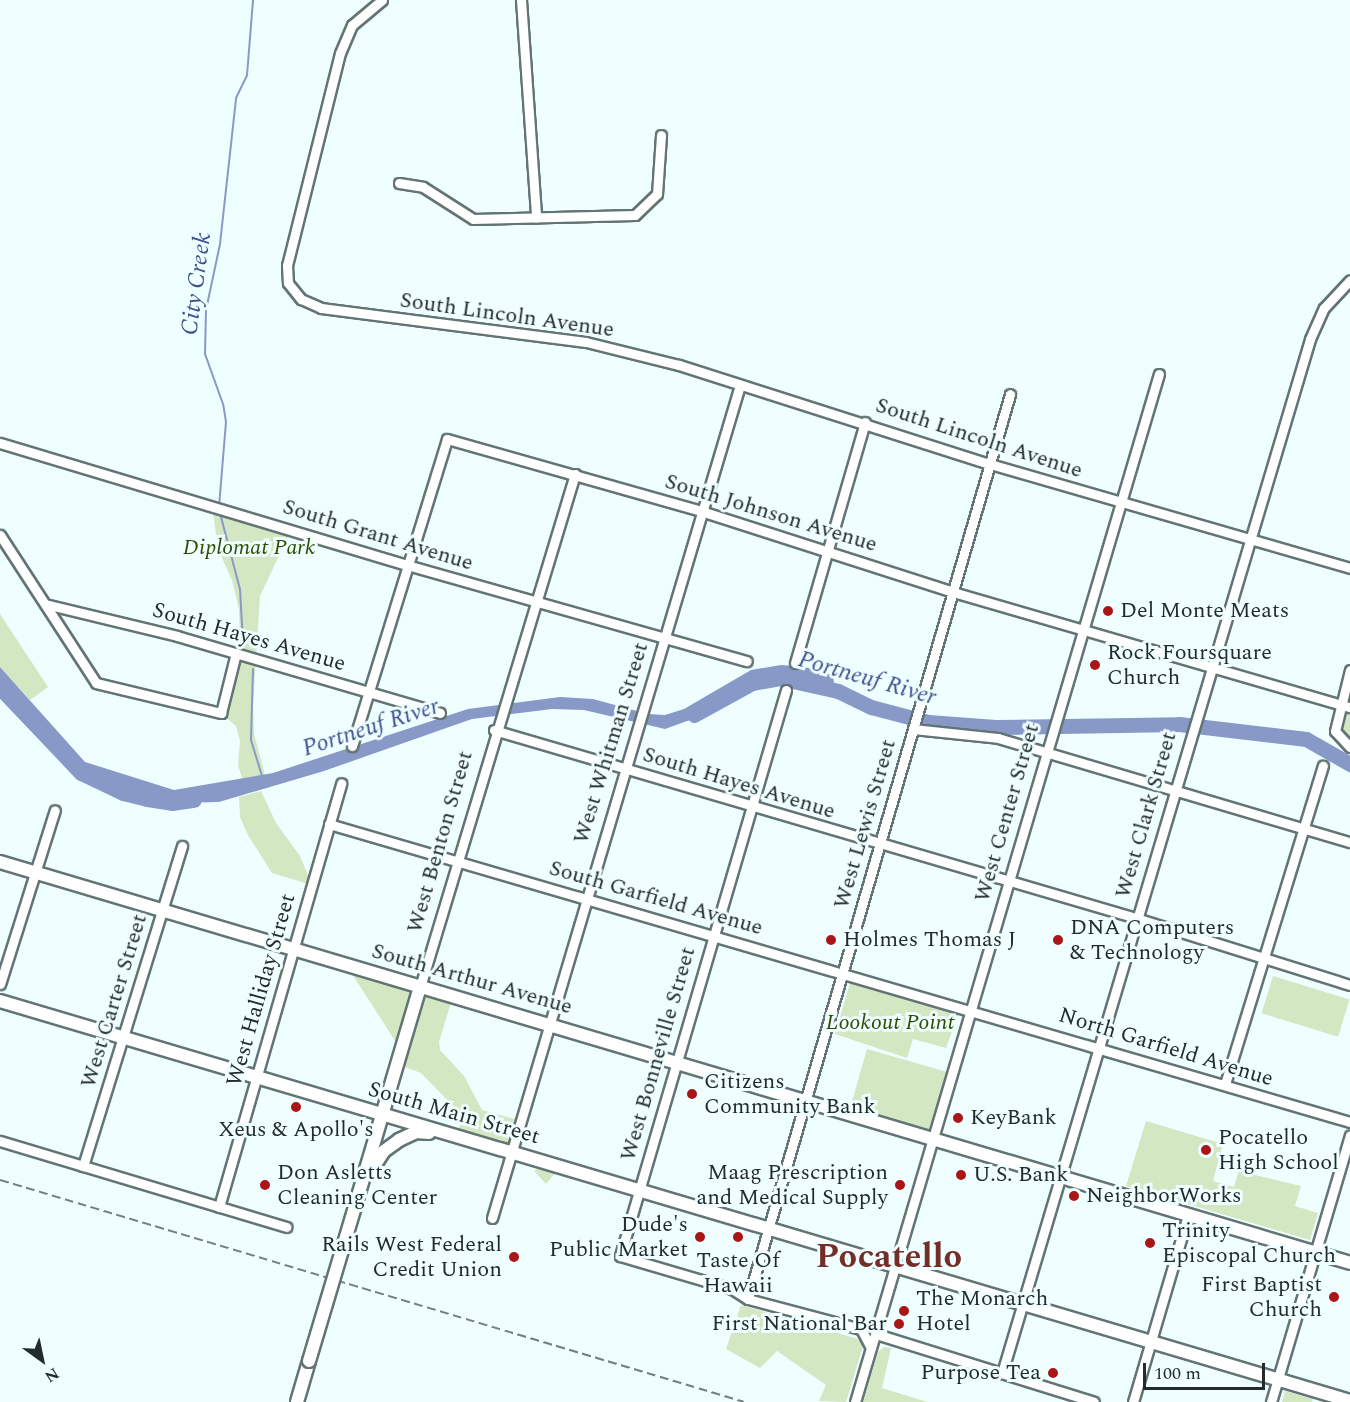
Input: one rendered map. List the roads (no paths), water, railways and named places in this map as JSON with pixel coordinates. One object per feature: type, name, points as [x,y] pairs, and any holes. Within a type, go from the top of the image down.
[{"type":"main road","name":"South Arthur Avenue","points":[[0,862],[293,950],[677,1060],[1350,1263]]},
{"type":"main road","name":"West Benton Street","points":[[297,1402],[420,987]]},
{"type":"main road","name":"South Main Street","points":[[0,1001],[256,1079],[640,1189],[1152,1344],[1350,1401]]},
{"type":"main road","points":[[361,1188],[384,1151],[399,1140],[417,1132],[449,1135]]},
{"type":"street","name":"South Lincoln Avenue","points":[[381,0],[352,26],[340,53],[287,265],[288,283],[294,292],[321,308],[586,342],[741,385],[865,422],[990,464],[1350,568]]},
{"type":"street","points":[[522,0],[536,217]]},
{"type":"street","points":[[399,183],[423,187],[473,219],[636,215],[657,194],[662,135]]},
{"type":"street","name":"West Clark Street","points":[[1002,1373],[1190,735],[1315,323],[1323,308],[1350,280]]},
{"type":"street","name":"West Center Street","points":[[855,1402],[1045,753],[1159,374]]},
{"type":"street","name":"West Whitman Street","points":[[492,1218],[635,729],[741,385]]},
{"type":"street","name":"West Lewis Street","points":[[748,1299],[1010,394]]},
{"type":"street","points":[[795,663],[865,422]]},
{"type":"street","name":"South Johnson Avenue","points":[[407,565],[447,439],[701,511],[953,592],[1082,630],[1212,664],[1350,707]]},
{"type":"street","name":"South Grant Avenue","points":[[0,443],[407,565],[747,661]]},
{"type":"street","name":"West Benton Street","points":[[420,987],[497,720],[574,474]]},
{"type":"street","points":[[0,535],[96,682],[221,713],[236,653]]},
{"type":"street","points":[[352,747],[407,565]]},
{"type":"street","name":"South Hayes Avenue","points":[[45,604],[236,653],[440,713]]},
{"type":"street","points":[[1350,670],[1335,731],[1350,747]]},
{"type":"street","name":"West Bonneville Street","points":[[748,1299],[732,1289],[620,1256],[786,690]]},
{"type":"street","points":[[913,729],[998,738],[1303,830],[1350,842]]},
{"type":"street","name":"South Hayes Avenue","points":[[494,730],[879,845],[1136,918],[1350,985]]},
{"type":"street","points":[[1225,1084],[1323,766]]},
{"type":"street","name":"West Halliday Street","points":[[219,1207],[341,783]]},
{"type":"street","points":[[0,984],[54,810]]},
{"type":"street","name":"South Garfield Avenue","points":[[329,824],[971,1010]]},
{"type":"street","name":"West Carter Street","points":[[84,1166],[182,846]]},
{"type":"street","name":"North Garfield Avenue","points":[[971,1010],[1350,1122]]},
{"type":"street","points":[[1271,1402],[1350,1134]]},
{"type":"street","points":[[0,1141],[286,1227]]},
{"type":"street","points":[[1132,1402],[1152,1344],[1188,1215]]},
{"type":"street","points":[[748,1299],[861,1329],[872,1326],[882,1315]]},
{"type":"street","points":[[861,1329],[871,1349]]},
{"type":"street","points":[[876,1334],[1094,1402]]},
{"type":"water","points":[[781,665],[805,667],[833,675],[835,692],[794,675],[756,677],[726,690],[690,720],[665,729],[584,710],[552,709],[472,719],[324,771],[219,802],[176,803],[123,793],[76,768],[0,689],[0,667],[85,762],[174,790],[273,773],[468,709],[560,697],[593,699],[648,714],[665,715],[684,709],[751,670]]},
{"type":"waterway","name":"City Creek","points":[[219,507],[226,422],[223,404],[205,354],[206,310],[220,244],[236,98],[247,75],[253,0]]},
{"type":"waterway","name":"City Creek","points":[[220,513],[240,589],[243,642]]},
{"type":"waterway","name":"City Creek","points":[[253,669],[251,740],[262,777]]},
{"type":"waterway","name":"Portneuf River","points":[[694,715],[752,683],[779,678],[838,691],[871,707],[928,722],[996,727],[1179,724],[1306,739],[1350,764]]},
{"type":"waterway","name":"Portneuf River","points":[[0,688],[81,773],[123,793],[147,799],[172,803],[194,800]]},
{"type":"railway","points":[[0,1180],[744,1402]]},
{"type":"place","name":"Del Monte Meats","points":[[1108,611]]},
{"type":"place","name":"Rock Foursquare Church","points":[[1095,665]]},
{"type":"place","name":"Holmes Thomas J","points":[[831,940]]},
{"type":"place","name":"DNA Computers & Technology","points":[[1058,940]]},
{"type":"place","name":"Citizens Community Bank","points":[[692,1094]]},
{"type":"place","name":"Xeus & Apollo's","points":[[296,1107]]},
{"type":"place","name":"KeyBank","points":[[958,1118]]},
{"type":"place","name":"Pocatello High School","points":[[1206,1150]]},
{"type":"place","name":"U.S. Bank","points":[[961,1175]]},
{"type":"place","name":"Don Asletts Cleaning Center","points":[[265,1185]]},
{"type":"place","name":"Maag Prescription and Medical Supply","points":[[900,1185]]},
{"type":"place","name":"NeighborWorks","points":[[1074,1196]]},
{"type":"place","name":"Dude's Public Market","points":[[700,1237]]},
{"type":"place","name":"Taste Of Hawaii","points":[[738,1237]]},
{"type":"place","name":"Trinity Episcopal Church","points":[[1150,1243]]},
{"type":"place","name":"Rails West Federal Credit Union","points":[[514,1257]]},
{"type":"place","name":"First Baptist Church","points":[[1334,1297]]},
{"type":"place","name":"The Monarch Hotel","points":[[904,1311]]},
{"type":"place","name":"First National Bar","points":[[899,1324]]},
{"type":"place","name":"Purpose Tea","points":[[1053,1373]]},
{"type":"district","name":"Pocatello","points":[[889,1258]]},
{"type":"park label","name":"Diplomat Park","points":[[249,548]]},
{"type":"park label","name":"Lookout Point","points":[[890,1023]]}]
